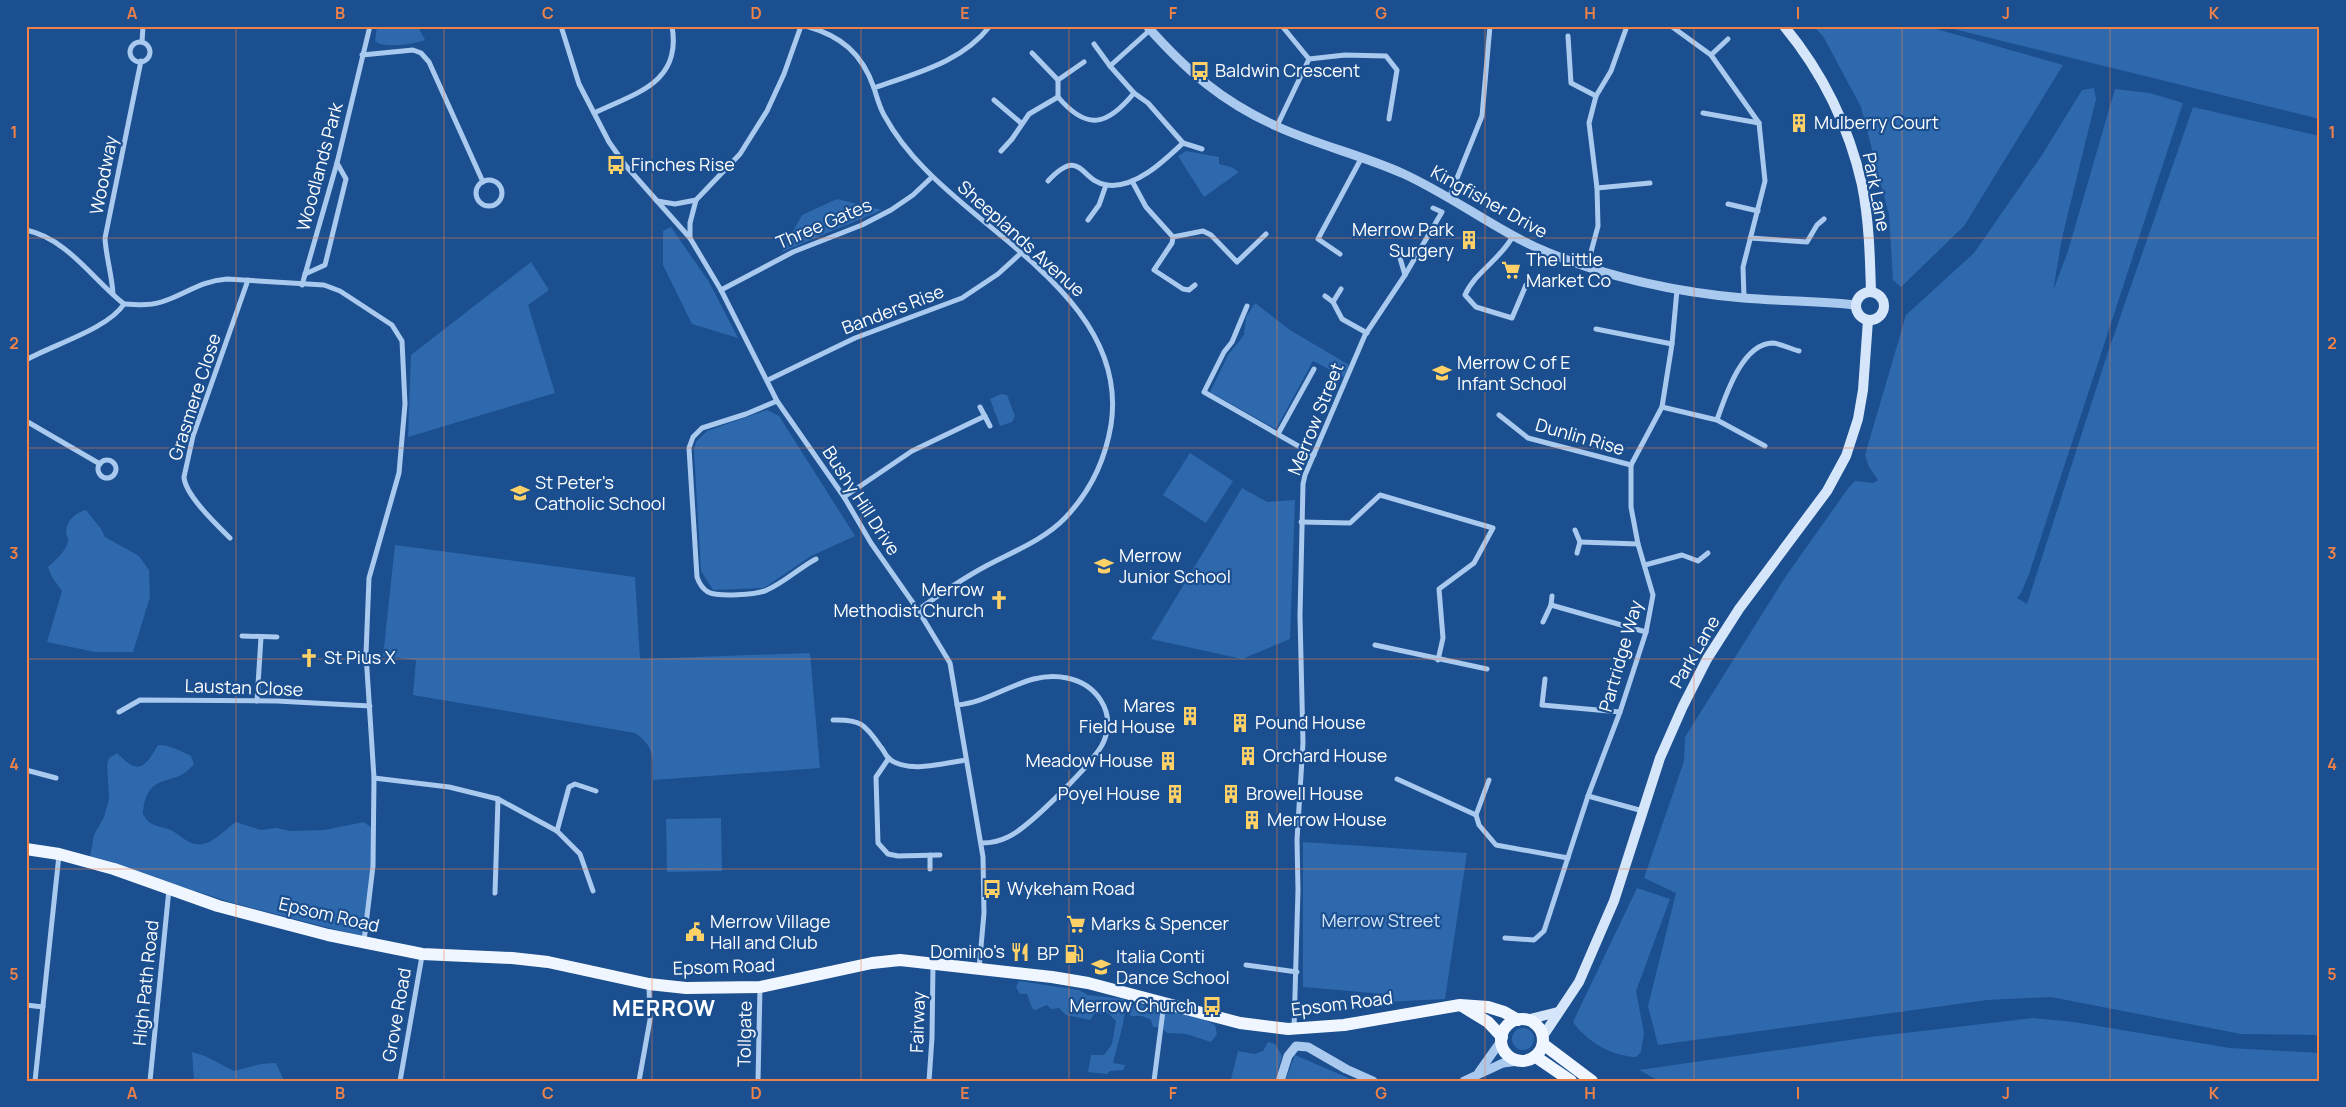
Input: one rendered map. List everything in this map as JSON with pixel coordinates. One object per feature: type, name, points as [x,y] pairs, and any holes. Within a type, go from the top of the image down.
[{"type":"main road","name":"Park Lane","points":[[1784,26],[1807,54],[1832,97],[1849,141],[1862,185],[1869,238],[1871,292]]},
{"type":"main road","points":[[1871,292],[1882,298],[1885,306],[1881,315],[1868,320],[1861,316],[1856,305],[1862,294],[1871,292]]},
{"type":"main road","name":"Park Lane","points":[[1543,1040],[1558,1012],[1578,982],[1614,901],[1643,811],[1668,741],[1683,706],[1739,609],[1827,491],[1846,456],[1858,418],[1863,390],[1868,320]]},
{"type":"main road","name":"Epsom Road","points":[[26,849],[59,854],[114,869],[218,906],[364,942],[422,954],[512,958],[548,962],[649,984],[686,988],[760,987],[872,963],[900,960],[1088,983],[1240,1023],[1294,1029],[1344,1025],[1460,1005],[1488,1007],[1522,1020]]},
{"type":"main road","points":[[1460,1005],[1488,1022],[1501,1039],[1506,1054],[1519,1061],[1536,1057],[1571,1081]]},
{"type":"main road","points":[[1501,1039],[1507,1026],[1522,1020],[1558,1012]]},
{"type":"main road","points":[[1522,1020],[1537,1025],[1543,1040],[1592,1081]]},
{"type":"main road","points":[[1536,1057],[1543,1040]]},
{"type":"street","name":"Woodway","points":[[142,42],[143,26]]},
{"type":"street","name":"Woodlands Park","points":[[302,285],[337,163],[370,26]]},
{"type":"street","name":"Bushy Hill Drive","points":[[561,26],[579,84],[610,142],[626,166],[690,238],[721,290],[777,401],[844,497],[871,543],[918,610],[950,663],[982,843],[984,900],[979,969]]},
{"type":"street","points":[[594,113],[654,84],[665,72],[675,44],[672,26]]},
{"type":"street","points":[[690,238],[690,223],[696,200],[740,154],[767,111],[784,74],[801,26]]},
{"type":"street","name":"Sheeplands Avenue","points":[[806,26],[836,38],[858,55],[874,88],[883,114],[899,141],[932,177],[1055,284],[1076,306],[1098,342],[1110,382],[1112,414],[1106,449],[1089,489],[1064,519],[1029,544],[960,581],[918,610]]},
{"type":"street","points":[[874,88],[950,60],[980,39],[990,26]]},
{"type":"street","points":[[1282,26],[1309,60]]},
{"type":"street","points":[[1449,198],[1482,116],[1490,26]]},
{"type":"street","points":[[1586,267],[1598,226],[1597,188],[1589,123],[1596,96],[1611,71],[1627,26]]},
{"type":"street","points":[[1671,26],[1711,55],[1759,123],[1765,181],[1743,267],[1744,298]]},
{"type":"street","points":[[1110,66],[1148,28]]},
{"type":"street","name":"Kingfisher Drive","points":[[1148,28],[1176,60],[1196,77],[1244,110],[1277,126],[1404,174],[1513,236],[1586,267],[1642,283],[1677,290],[1744,298],[1856,305]]},
{"type":"street","points":[[1568,36],[1571,83],[1596,96]]},
{"type":"street","points":[[1711,55],[1728,39]]},
{"type":"street","name":"Woodway","points":[[142,42],[148,46],[150,51],[148,57],[141,61],[132,58],[130,52],[134,44],[142,42]]},
{"type":"street","points":[[1094,44],[1110,66],[1134,93],[1148,103],[1183,143],[1202,149]]},
{"type":"street","points":[[362,55],[413,50],[421,53],[429,62],[482,182]]},
{"type":"street","points":[[1032,54],[1058,80],[1058,97],[1076,115],[1084,120],[1104,120],[1114,114],[1134,93]]},
{"type":"street","points":[[1309,60],[1345,55],[1386,56],[1397,70],[1388,119]]},
{"type":"street","points":[[1277,126],[1309,60]]},
{"type":"street","name":"Woodway","points":[[112,294],[105,238],[141,61]]},
{"type":"street","points":[[1058,80],[1084,62]]},
{"type":"street","points":[[1001,151],[1012,139],[1028,114],[1058,97]]},
{"type":"street","points":[[994,100],[1021,123]]},
{"type":"street","points":[[1703,113],[1759,123]]},
{"type":"street","points":[[1048,181],[1059,169],[1079,166],[1098,182],[1106,185],[1132,181],[1166,159],[1183,143]]},
{"type":"street","points":[[1340,254],[1318,239],[1362,157]]},
{"type":"street","points":[[305,274],[325,266],[346,179],[337,163]]},
{"type":"street","name":"Three Gates","points":[[721,290],[793,252],[862,225],[891,210],[913,195],[932,177]]},
{"type":"street","points":[[491,180],[501,188],[502,197],[496,204],[488,207],[477,200],[477,188],[482,182],[491,180]]},
{"type":"street","points":[[1132,181],[1146,207],[1173,237]]},
{"type":"street","points":[[1597,188],[1650,183]]},
{"type":"street","points":[[1088,220],[1099,205],[1106,185]]},
{"type":"street","points":[[657,201],[675,204],[696,200]]},
{"type":"street","points":[[1728,204],[1758,211]]},
{"type":"street","name":"Merrow Street","points":[[1294,1029],[1297,972],[1297,840],[1303,743],[1300,616],[1303,484],[1367,333],[1405,275],[1442,212],[1433,208]]},
{"type":"street","points":[[1750,238],[1807,242],[1817,225],[1824,219]]},
{"type":"street","points":[[26,230],[41,234],[57,242],[124,304],[147,305],[167,300],[211,281],[248,280],[324,285],[340,291],[367,306],[392,325],[402,341],[405,404],[399,473],[369,578],[366,654],[374,778],[372,866],[364,942]]},
{"type":"street","points":[[1173,237],[1203,231],[1211,234],[1237,262],[1266,234]]},
{"type":"street","points":[[1513,236],[1485,270],[1471,282],[1465,295],[1476,307],[1512,318],[1526,286]]},
{"type":"street","points":[[1173,237],[1172,243],[1154,270],[1183,289],[1189,290],[1195,286]]},
{"type":"street","name":"Banders Rise","points":[[768,380],[855,338],[962,298],[998,274],[1020,254]]},
{"type":"street","points":[[1400,258],[1405,275]]},
{"type":"street","name":"Grasmere Close","points":[[230,538],[199,504],[184,482],[184,477],[193,436],[248,280]]},
{"type":"street","points":[[1333,302],[1341,289]]},
{"type":"street","name":"Partridge Way","points":[[1505,938],[1534,940],[1544,930],[1588,796],[1620,712],[1646,632],[1653,595],[1638,544],[1631,507],[1631,465],[1662,407],[1672,344],[1677,290]]},
{"type":"street","points":[[1325,296],[1333,302],[1342,319],[1367,333]]},
{"type":"street","points":[[26,360],[77,336],[119,312],[124,304]]},
{"type":"street","points":[[1246,306],[1232,342],[1224,352],[1204,392],[1314,455]]},
{"type":"street","points":[[1596,330],[1672,344]]},
{"type":"street","points":[[1717,420],[1730,382],[1752,351],[1772,343],[1799,351]]},
{"type":"street","points":[[1278,434],[1314,369]]},
{"type":"street","points":[[777,401],[746,414],[702,428],[691,441],[689,448],[696,577],[702,587],[715,595],[760,592],[795,574],[805,565],[816,559]]},
{"type":"street","points":[[980,407],[990,426]]},
{"type":"street","points":[[1662,407],[1717,420],[1765,446]]},
{"type":"street","name":"Dunlin Rise","points":[[1499,415],[1528,438],[1631,465]]},
{"type":"street","points":[[844,497],[912,451],[985,416]]},
{"type":"street","points":[[26,420],[100,464]]},
{"type":"street","points":[[1301,522],[1350,523],[1380,494],[1493,528],[1474,563],[1439,589],[1444,638],[1438,660]]},
{"type":"street","points":[[1575,530],[1580,542],[1577,553]]},
{"type":"street","points":[[1580,542],[1638,544]]},
{"type":"street","points":[[1645,565],[1682,555],[1698,561],[1708,553]]},
{"type":"street","points":[[1543,622],[1551,605],[1552,596]]},
{"type":"street","points":[[1551,605],[1646,632]]},
{"type":"street","points":[[242,636],[277,637]]},
{"type":"street","points":[[258,701],[261,637]]},
{"type":"street","points":[[1375,645],[1487,669]]},
{"type":"street","points":[[957,705],[968,703],[1009,686],[1050,676],[1067,678],[1086,685],[1101,700],[1108,714],[1104,742],[1049,805],[1008,837],[982,843]]},
{"type":"street","points":[[1545,679],[1542,705],[1620,712]]},
{"type":"street","name":"Laustan Close","points":[[119,712],[140,700],[258,701],[370,706]]},
{"type":"street","points":[[833,720],[857,720],[889,758],[908,765],[923,767],[966,760]]},
{"type":"street","points":[[889,758],[876,777],[878,843],[888,854],[898,856],[940,855]]},
{"type":"street","points":[[26,770],[56,778]]},
{"type":"street","points":[[374,778],[449,786],[498,799],[557,831],[580,854],[593,891]]},
{"type":"street","points":[[1396,779],[1420,788],[1476,815]]},
{"type":"street","points":[[1489,780],[1476,815],[1479,825],[1496,845],[1568,858]]},
{"type":"street","points":[[557,831],[569,787],[575,784],[596,792]]},
{"type":"street","points":[[1588,796],[1643,811]]},
{"type":"street","points":[[495,893],[498,799]]},
{"type":"street","points":[[35,1081],[59,854]]},
{"type":"street","points":[[930,855],[930,869]]},
{"type":"street","name":"High Path Road","points":[[150,1081],[169,888]]},
{"type":"street","name":"Grove Road","points":[[400,1081],[422,954]]},
{"type":"street","name":"Fairway","points":[[929,1081],[932,1038],[932,964]]},
{"type":"street","points":[[1246,965],[1297,972]]},
{"type":"street","points":[[638,1081],[650,1020],[651,990],[649,984]]},
{"type":"street","name":"Tollgate","points":[[758,1081],[760,987]]},
{"type":"street","points":[[1154,1081],[1164,1003]]},
{"type":"street","points":[[26,1005],[43,1007]]},
{"type":"street","points":[[1473,1078],[1501,1039]]},
{"type":"street","name":"Epsom Road","points":[[1280,1081],[1291,1050],[1296,1046],[1308,1047],[1346,1069],[1373,1081]]},
{"type":"street","points":[[1473,1078],[1503,1063],[1519,1061]]},
{"type":"green space","points":[[377,26],[418,26],[425,40],[399,45],[385,45],[375,41]]},
{"type":"green space","points":[[1813,26],[1926,26],[2063,65],[1964,226],[1901,287],[1893,280],[1889,215],[1861,107],[1823,36]]},
{"type":"green space","points":[[1941,26],[2320,26],[2320,119]]},
{"type":"green space","points":[[2094,88],[2096,99],[2062,238],[2053,291],[2068,251],[2115,89],[2150,93],[2183,103],[2029,574],[2017,598],[2027,604],[2107,355],[2193,107],[2320,136],[2320,1035],[2241,1034],[2051,997],[1987,1000],[1658,1045],[1648,1006],[1676,893],[1644,878],[1684,761],[1685,737],[1786,576],[1849,487],[1855,481],[1874,483],[1878,480],[1869,467],[1865,455],[1906,315],[1974,253],[2042,155],[2082,90]]},
{"type":"green space","points":[[1186,151],[1219,157],[1219,164],[1231,167],[1239,172],[1204,197],[1178,156]]},
{"type":"green space","points":[[837,199],[882,210],[782,252],[802,215]]},
{"type":"green space","points":[[671,227],[709,282],[738,338],[692,324],[663,265],[663,231]]},
{"type":"green space","points":[[531,262],[549,290],[528,305],[555,393],[408,437],[411,355]]},
{"type":"green space","points":[[1255,303],[1290,330],[1349,365],[1344,377],[1313,361],[1276,429],[1210,392],[1228,355],[1244,335],[1246,317]]},
{"type":"green space","points":[[1001,394],[1007,395],[1015,416],[1012,422],[1000,426],[990,399]]},
{"type":"green space","points":[[767,410],[779,416],[855,536],[811,556],[764,588],[713,590],[701,571],[694,450],[696,442],[707,431]]},
{"type":"green space","points":[[1190,453],[1233,481],[1206,523],[1163,495]]},
{"type":"green space","points":[[1242,488],[1267,502],[1295,500],[1290,639],[1242,659],[1151,639]]},
{"type":"green space","points":[[86,510],[105,537],[139,556],[149,570],[150,597],[133,652],[95,652],[47,642],[62,591],[52,577],[48,567],[67,546],[66,531],[70,520]]},
{"type":"green space","points":[[395,545],[635,577],[640,659],[810,653],[820,768],[653,780],[652,754],[642,738],[635,733],[413,695],[416,660],[383,656]]},
{"type":"green space","points":[[158,745],[171,747],[191,756],[194,764],[186,772],[162,781],[150,790],[143,814],[150,823],[171,830],[192,843],[204,844],[210,842],[236,822],[261,830],[277,828],[290,831],[324,830],[364,822],[373,829],[373,866],[364,937],[233,903],[90,857],[94,835],[104,817],[109,799],[107,765],[109,758],[117,753],[130,764],[140,766],[149,759]]},
{"type":"green space","points":[[721,818],[722,871],[667,872],[666,819]]},
{"type":"green space","name":"Merrow Street","points":[[1303,842],[1467,853],[1445,999],[1384,1002],[1384,994],[1303,987]]},
{"type":"green space","points":[[1637,888],[1670,899],[1636,991],[1644,1033],[1641,1052],[1636,1057],[1618,1054],[1601,1047],[1585,1036],[1573,1022]]},
{"type":"green space","points":[[1019,981],[1079,990],[1088,995],[1124,999],[1124,1021],[1113,1063],[1125,1065],[1123,1070],[1110,1071],[1107,1074],[1088,1072],[1091,1055],[1104,1055],[1112,1044],[1116,1021],[1108,1013],[1094,1014],[1090,1020],[1066,1015],[1059,1008],[1051,1009],[1047,1005],[1035,1010],[1032,1008],[1027,994],[1020,994],[1016,987]]},
{"type":"green space","points":[[1132,1003],[1200,1017],[1215,1025],[1217,1034],[1211,1042],[1186,1034],[1167,1033],[1161,1027],[1153,1027],[1151,1020],[1142,1016],[1131,1016],[1128,1012],[1129,1005]]},
{"type":"green space","points":[[2033,1018],[2074,1022],[2230,1048],[2320,1053],[2320,1081],[1659,1081],[1639,1070],[1870,1037]]},
{"type":"green space","points":[[1523,1028],[1531,1031],[1534,1039],[1531,1047],[1523,1050],[1515,1047],[1512,1039],[1515,1031]]},
{"type":"green space","points":[[1268,1042],[1275,1044],[1282,1056],[1275,1081],[1231,1079],[1238,1051],[1254,1054],[1263,1051]]},
{"type":"green space","points":[[192,1052],[205,1056],[234,1071],[261,1064],[276,1063],[284,1081],[194,1081]]},
{"type":"green space","points":[[1295,1055],[1355,1081],[1285,1081]]},
{"type":"place","name":"Baldwin Crescent","points":[[1200,71]]},
{"type":"place","name":"Mulberry Court","points":[[1799,123]]},
{"type":"place","name":"Finches Rise","points":[[616,165]]},
{"type":"place","name":"Merrow Park Surgery","points":[[1469,240]]},
{"type":"place","name":"The Little Market Co","points":[[1511,270]]},
{"type":"place","name":"Merrow C of E Infant School","points":[[1442,373]]},
{"type":"place","name":"St Peter's Catholic School","points":[[520,493]]},
{"type":"place","name":"Merrow Junior School","points":[[1104,566]]},
{"type":"place","name":"Merrow Methodist Church","points":[[999,600]]},
{"type":"place","name":"St Pius X","points":[[309,658]]},
{"type":"place","name":"Mares Field House","points":[[1190,716]]},
{"type":"place","name":"Pound House","points":[[1240,723]]},
{"type":"place","name":"Orchard House","points":[[1248,756]]},
{"type":"place","name":"Meadow House","points":[[1168,761]]},
{"type":"place","name":"Poyel House","points":[[1175,794]]},
{"type":"place","name":"Browell House","points":[[1231,794]]},
{"type":"place","name":"Merrow House","points":[[1252,820]]},
{"type":"place","name":"Wykeham Road","points":[[992,889]]},
{"type":"place","name":"Marks & Spencer","points":[[1076,924]]},
{"type":"place","name":"Merrow Village Hall and Club","points":[[695,932]]},
{"type":"place","name":"Domino's","points":[[1020,952]]},
{"type":"place","name":"BP","points":[[1074,954]]},
{"type":"place","name":"Italia Conti Dance School","points":[[1101,967]]},
{"type":"place","name":"Merrow Church","points":[[1212,1006]]},
{"type":"district","name":"MERROW","points":[[664,1008]]}]
